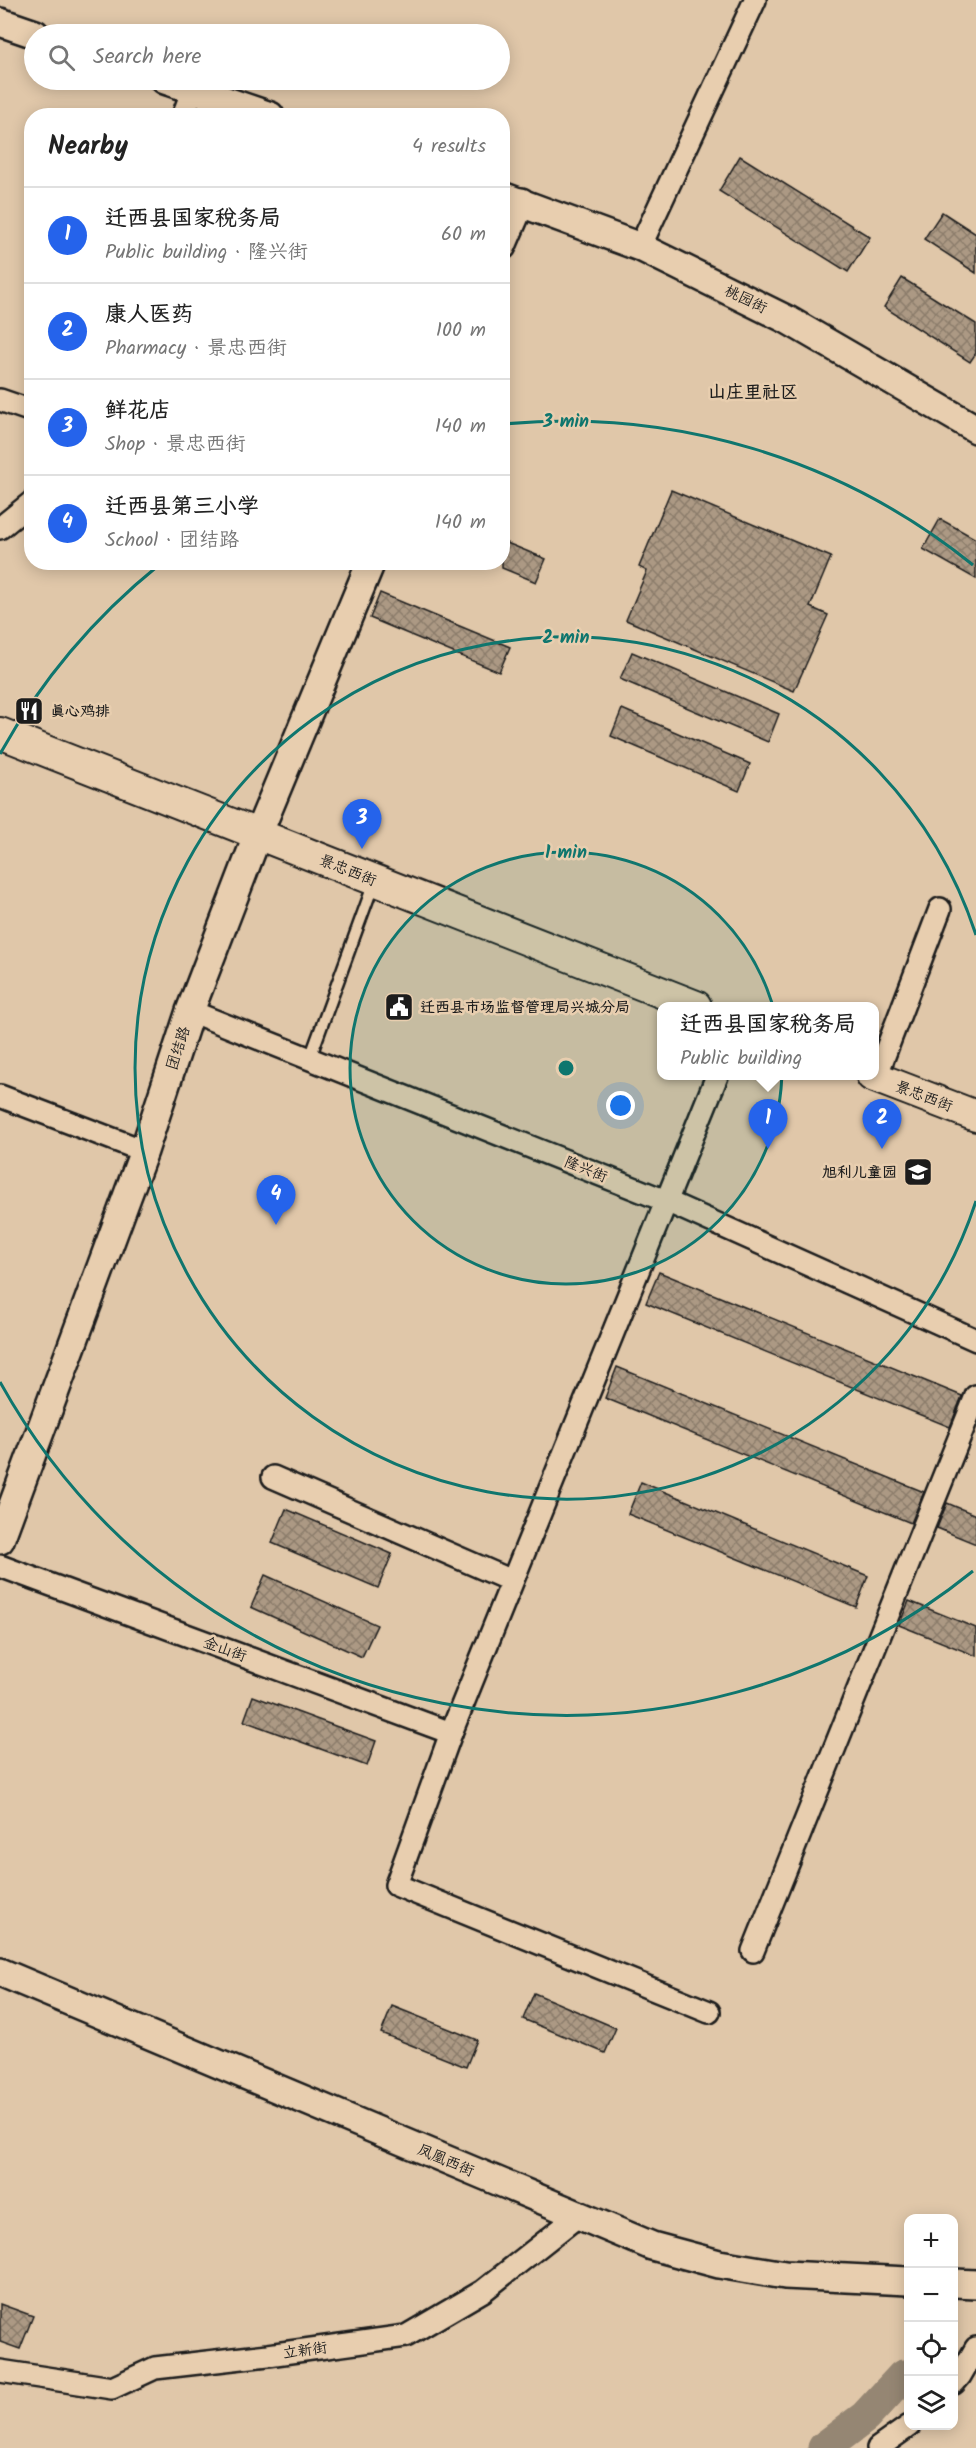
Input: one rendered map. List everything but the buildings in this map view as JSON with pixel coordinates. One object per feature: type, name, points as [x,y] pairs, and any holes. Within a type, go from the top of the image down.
[{"type":"main road","name":"景忠西街","points":[[0,733],[686,1002]]},
{"type":"main road","name":"景忠西街","points":[[879,1078],[976,1116]]},
{"type":"street","points":[[640,247],[755,0]]},
{"type":"street","points":[[0,22],[24,30]]},
{"type":"street","points":[[186,108],[193,90]]},
{"type":"street","points":[[196,90],[247,108]]},
{"type":"street","name":"桃园街","points":[[512,199],[640,247],[788,320],[976,429]]},
{"type":"street","points":[[0,400],[24,408]]},
{"type":"street","points":[[0,528],[24,508]]},
{"type":"street","name":"团结路","points":[[0,1540],[144,1151],[190,1011],[258,834],[368,570]]},
{"type":"street","points":[[879,1063],[940,909]]},
{"type":"street","name":"隆兴街","points":[[190,1011],[666,1201],[976,1340]]},
{"type":"street","points":[[709,2012],[396,1885],[451,1733],[715,1080]]},
{"type":"street","points":[[0,1096],[144,1151]]},
{"type":"street","points":[[753,1951],[976,1396]]},
{"type":"street","points":[[273,1477],[512,1581]]},
{"type":"street","name":"金山街","points":[[0,1566],[451,1733]]},
{"type":"street","name":"凤凰西街","points":[[0,1972],[652,2247],[719,2264],[785,2275],[904,2281]]},
{"type":"street","name":"立新街","points":[[0,2371],[112,2388],[155,2367],[268,2355],[406,2336],[483,2291],[579,2215]]},
{"type":"street","points":[[958,2283],[976,2284]]},
{"type":"street","points":[[958,2378],[976,2348]]},
{"type":"street","points":[[878,2448],[904,2430]]},
{"type":"lane","points":[[310,1058],[375,880]]},
{"type":"waterway","points":[[824,2448],[865,2417],[903,2376]]},
{"type":"place","name":"真心鸡排","points":[[29,711]]},
{"type":"place","name":"鲜花店","points":[[362,849]]},
{"type":"place","name":"迁西县市场监督管理局兴城分局","points":[[399,1007]]},
{"type":"place","name":"迁西县国家税务局","points":[[768,1149]]},
{"type":"place","name":"康人医药","points":[[882,1149]]},
{"type":"place","name":"旭利儿童园","points":[[918,1172]]},
{"type":"place","name":"迁西县第三小学","points":[[276,1225]]},
{"type":"district","name":"山庄里社区","points":[[753,392]]}]
